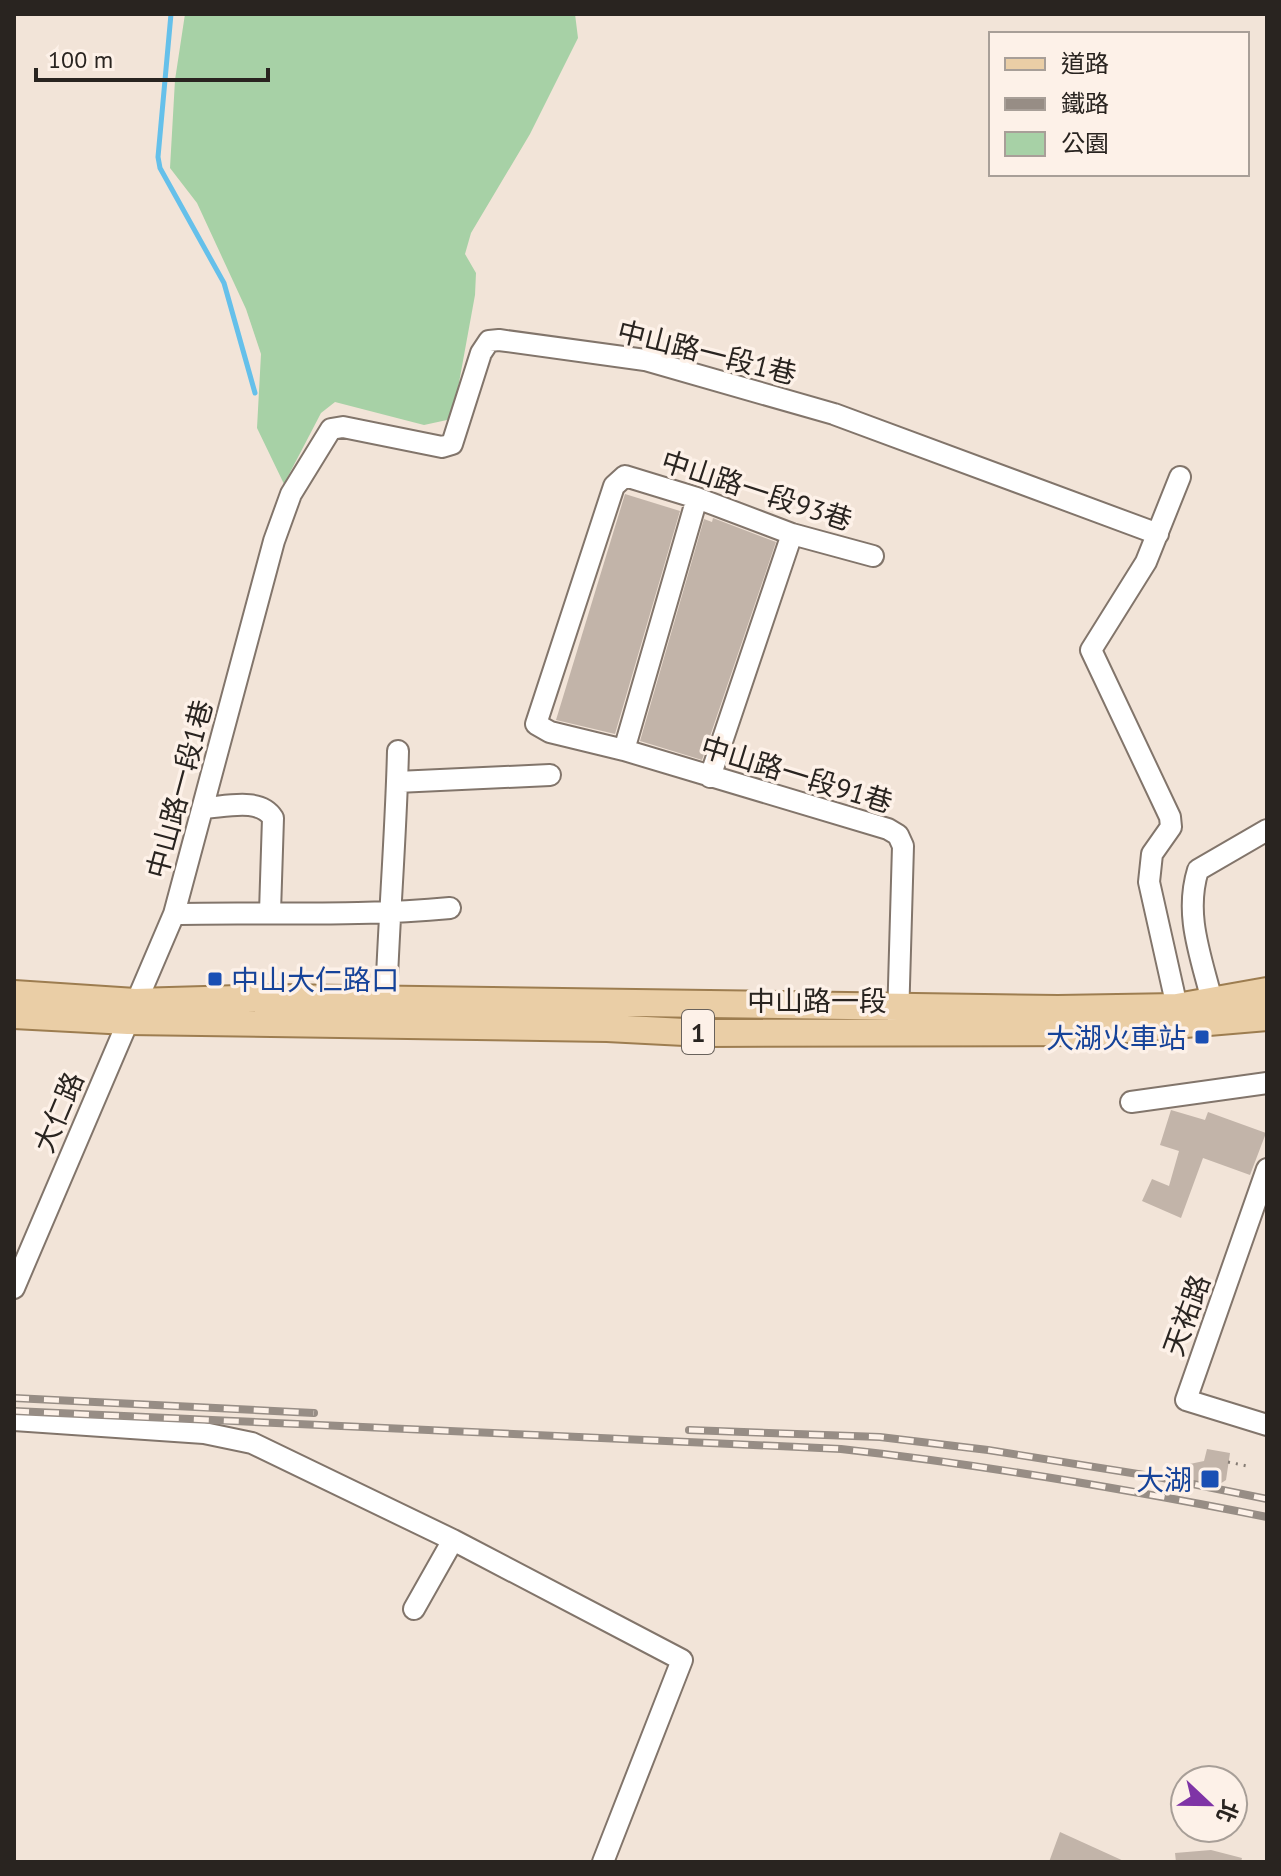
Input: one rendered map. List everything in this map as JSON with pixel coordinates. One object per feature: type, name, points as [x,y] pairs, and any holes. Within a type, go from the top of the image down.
[{"type":"main road","name":"中山路一段","points":[[132,1012],[704,1033],[1058,1009],[1177,1007],[1267,991]]},
{"type":"main road","name":"1","points":[[14,994],[132,1012]]},
{"type":"main road","name":"中山路一段","points":[[132,1012],[277,998],[898,1019],[1091,1032],[1267,1017]]},
{"type":"main road","name":"1","points":[[14,1015],[132,1012]]},
{"type":"street","name":"中山路一段1巷","points":[[132,1012],[174,914],[274,541],[291,494],[331,429],[343,427],[442,447],[452,444],[481,353],[489,341],[645,360],[689,372],[834,414],[1158,534]]},
{"type":"street","name":"中山路一段93巷","points":[[536,724],[614,486],[625,476],[697,498],[792,534],[873,556]]},
{"type":"street","points":[[1177,1007],[1149,882],[1152,854],[1171,827],[1170,817],[1091,650],[1132,589],[1180,477]]},
{"type":"street","points":[[624,750],[697,498]]},
{"type":"street","points":[[710,777],[792,534]]},
{"type":"street","name":"中山路一段91巷","points":[[536,724],[550,732],[624,750],[888,829],[898,835],[903,846],[898,1019]]},
{"type":"street","points":[[386,1001],[398,751]]},
{"type":"street","points":[[397,782],[550,775]]},
{"type":"street","points":[[203,808],[259,806],[268,810],[273,818],[270,912]]},
{"type":"street","points":[[1212,1001],[1191,920],[1191,891],[1198,870],[1267,830]]},
{"type":"street","points":[[174,914],[389,914],[450,908]]},
{"type":"street","name":"大仁路","points":[[14,1288],[132,1012]]},
{"type":"street","points":[[1131,1102],[1267,1083]]},
{"type":"street","name":"天祐路","points":[[1266,1176],[1186,1400],[1267,1425]]},
{"type":"street","points":[[14,1420],[204,1433],[252,1443],[453,1540],[682,1660],[603,1862]]},
{"type":"street","points":[[414,1609],[453,1540]]},
{"type":"path","points":[[1228,1462],[1247,1466]]},
{"type":"path","points":[[1178,1482],[1199,1486]]},
{"type":"green space","points":[[185,14],[575,14],[578,38],[530,134],[471,233],[465,254],[476,273],[475,295],[454,410],[447,420],[424,425],[335,402],[321,413],[284,484],[257,428],[261,354],[246,309],[197,203],[170,168],[175,80]]},
{"type":"building","points":[[625,494],[680,511],[615,734],[556,720]]},
{"type":"building","points":[[713,518],[776,542],[702,760],[640,741],[704,519],[712,522]]},
{"type":"building","points":[[1171,1110],[1205,1120],[1208,1112],[1266,1133],[1250,1175],[1203,1158],[1181,1218],[1142,1201],[1152,1179],[1169,1186],[1179,1151],[1160,1145]]},
{"type":"building","points":[[1207,1449],[1230,1453],[1226,1480],[1209,1491],[1166,1469],[1204,1461]]},
{"type":"building","points":[[1060,1832],[1126,1862],[1049,1862]]},
{"type":"building","points":[[1211,1850],[1242,1858],[1241,1862],[1176,1862],[1175,1853]]},
{"type":"waterway","points":[[171,14],[158,157],[160,168],[224,283],[255,393]]},
{"type":"railway","points":[[14,1398],[314,1413]]},
{"type":"railway","points":[[14,1411],[841,1449],[1055,1478],[1267,1517]]},
{"type":"railway","points":[[689,1430],[880,1437],[988,1450],[1163,1478],[1267,1499]]},
{"type":"place","name":"中山大仁路口","points":[[215,979]]},
{"type":"place","name":"大湖火車站","points":[[1202,1037]]},
{"type":"place","name":"大湖","points":[[1210,1479]]}]
